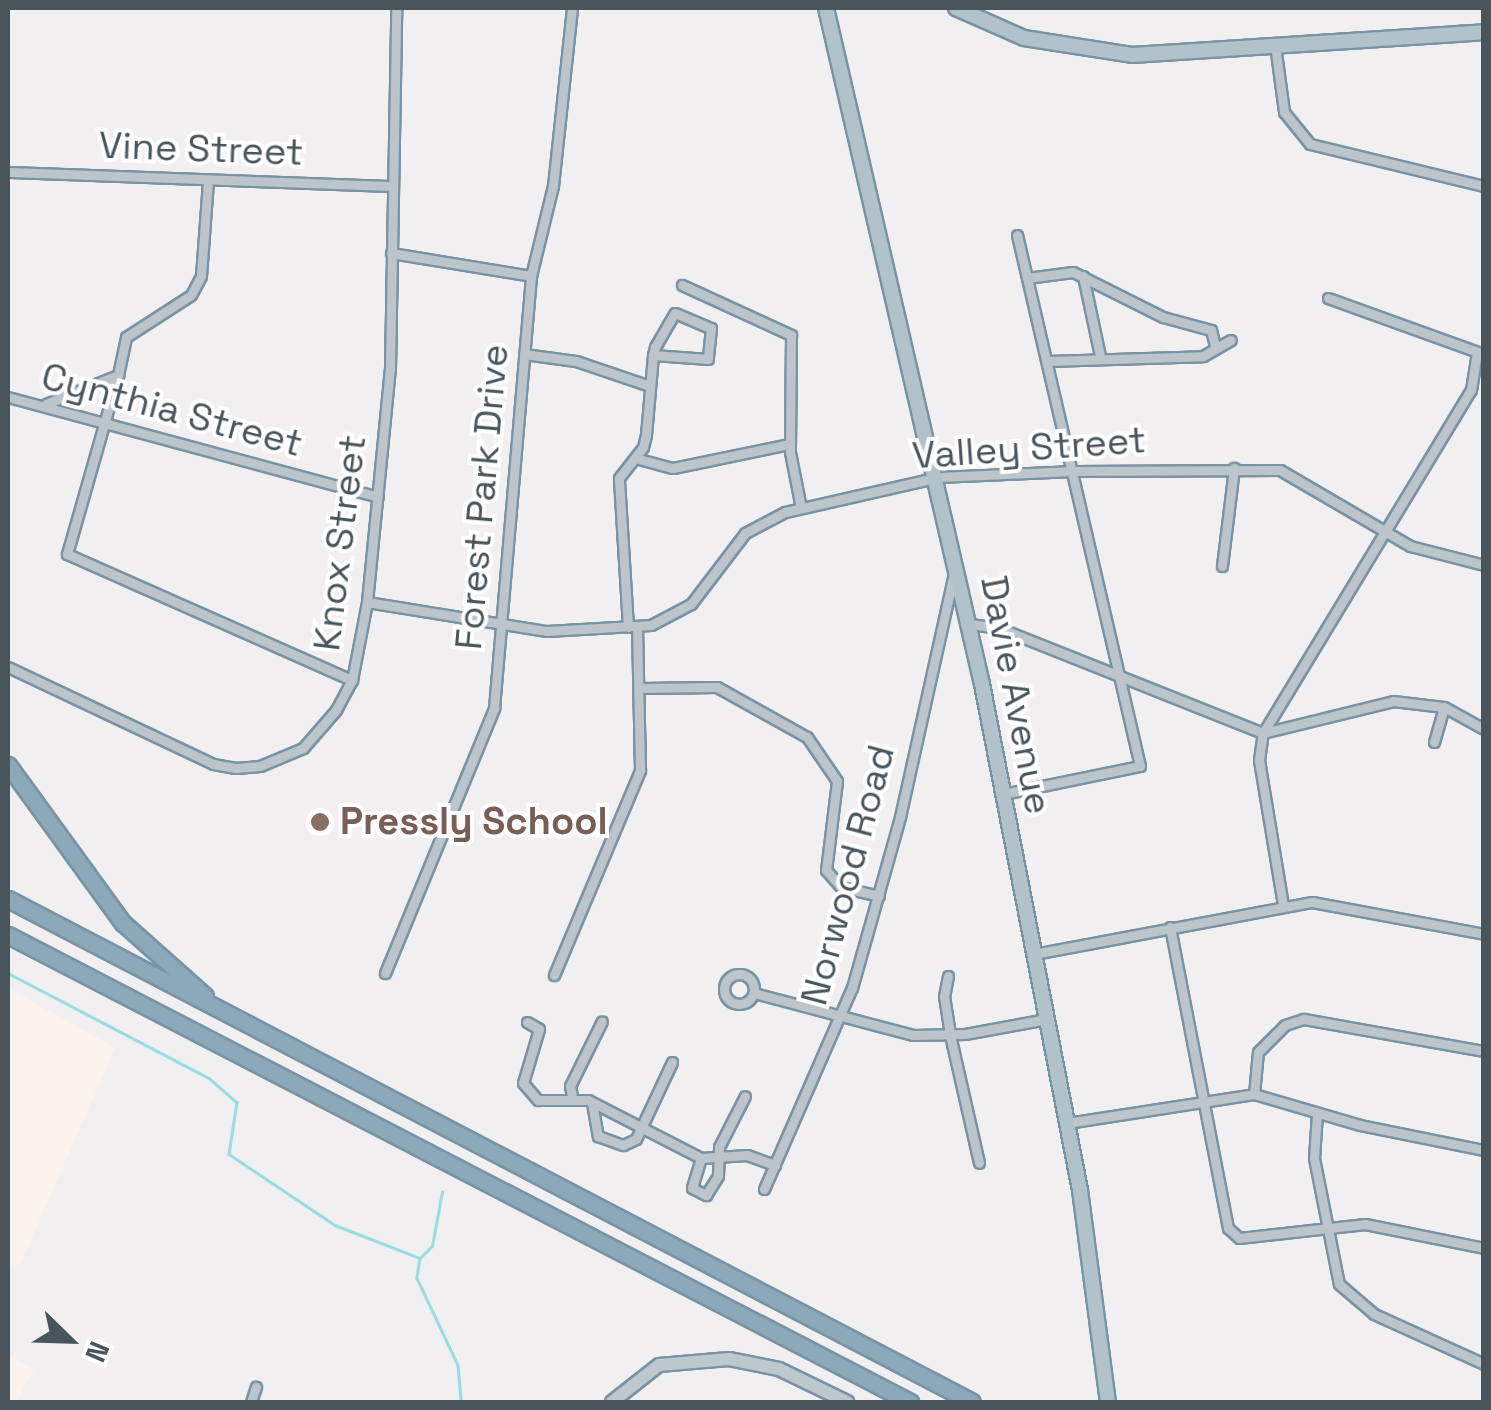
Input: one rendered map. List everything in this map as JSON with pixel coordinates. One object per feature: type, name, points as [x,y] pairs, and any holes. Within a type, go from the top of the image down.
[{"type":"highway","points":[[8,765],[123,923],[218,1009]]},
{"type":"highway","points":[[8,899],[975,1402]]},
{"type":"highway","points":[[8,935],[910,1402]]},
{"type":"main road","points":[[956,8],[1024,38],[1098,53],[1484,32]]},
{"type":"main road","name":"Davie Avenue","points":[[827,10],[939,477],[970,624],[1067,1123],[1108,1402]]},
{"type":"street","name":"Knox Street","points":[[8,667],[213,764],[236,768],[283,760],[303,748],[352,680],[368,602],[390,369],[396,8]]},
{"type":"street","name":"Forest Park Drive","points":[[385,973],[494,708],[530,276],[553,186],[572,8]]},
{"type":"street","points":[[1274,45],[1284,112],[1310,144],[1484,186]]},
{"type":"street","name":"Vine Street","points":[[8,172],[392,186]]},
{"type":"street","points":[[208,180],[201,276],[174,308],[126,337],[109,425],[68,554],[352,680]]},
{"type":"street","points":[[1003,794],[1140,766],[1017,234]]},
{"type":"street","points":[[390,253],[530,276]]},
{"type":"street","points":[[1028,278],[1082,276],[1162,317],[1211,330],[1215,346]]},
{"type":"street","points":[[1082,276],[1100,356]]},
{"type":"street","points":[[682,285],[791,336],[789,444],[801,508]]},
{"type":"street","points":[[1283,905],[1259,760],[1263,733],[1471,390],[1480,353],[1328,298]]},
{"type":"street","points":[[554,975],[630,800],[644,738],[620,478],[646,434],[653,355],[675,314],[711,328],[708,359],[653,355]]},
{"type":"street","points":[[1048,361],[1100,356],[1202,356],[1231,340]]},
{"type":"street","points":[[524,354],[576,361],[650,386]]},
{"type":"street","points":[[46,404],[118,375]]},
{"type":"street","name":"Cynthia Street","points":[[8,397],[46,404],[109,425],[378,497]]},
{"type":"street","points":[[635,458],[673,468],[789,444]]},
{"type":"street","points":[[1222,566],[1234,468]]},
{"type":"street","name":"Valley Street","points":[[368,602],[502,626],[633,627],[691,604],[745,533],[801,508],[939,477],[1074,471],[1280,470],[1384,531],[1438,556],[1484,565]]},
{"type":"street","name":"Norwood Road","points":[[764,1189],[842,1016],[878,896],[958,568]]},
{"type":"street","points":[[970,624],[999,628],[1263,733],[1393,700],[1444,708],[1484,729]]},
{"type":"street","points":[[642,688],[717,687],[807,737],[836,781],[826,870],[841,886],[878,896]]},
{"type":"street","points":[[1434,742],[1444,708]]},
{"type":"street","points":[[1034,954],[1283,905],[1342,906],[1484,934]]},
{"type":"street","points":[[1170,927],[1228,1228],[1240,1238],[1325,1225],[1365,1224],[1484,1248]]},
{"type":"street","points":[[948,976],[944,996],[950,1035],[979,1163]]},
{"type":"street","points":[[754,993],[913,1034],[950,1035],[1046,1018]]},
{"type":"street","points":[[1254,1094],[1258,1052],[1285,1024],[1304,1019],[1484,1051]]},
{"type":"street","points":[[572,1096],[570,1086],[602,1021]]},
{"type":"street","points":[[527,1022],[539,1029],[524,1083],[538,1100],[572,1096],[592,1102],[701,1158],[748,1155],[774,1165]]},
{"type":"street","points":[[592,1102],[590,1120],[598,1136],[610,1143],[636,1139],[672,1062]]},
{"type":"street","points":[[1067,1123],[1254,1094],[1317,1113],[1484,1150]]},
{"type":"street","points":[[701,1158],[692,1188],[706,1195],[745,1096]]},
{"type":"street","points":[[1317,1113],[1314,1158],[1339,1284],[1352,1302],[1484,1364]]},
{"type":"street","points":[[612,1402],[659,1365],[729,1359],[779,1369],[847,1402]]},
{"type":"street","points":[[251,1402],[256,1387]]},
{"type":"shaded area","points":[[8,988],[115,1048],[20,1265],[8,1265]]},
{"type":"shaded area","points":[[8,1355],[34,1369],[16,1402],[8,1402]]},
{"type":"waterway","points":[[8,973],[209,1078],[237,1102],[229,1154],[335,1225],[420,1258],[417,1278],[458,1365],[461,1402]]},
{"type":"waterway","points":[[420,1258],[432,1246],[442,1192]]},
{"type":"place","name":"Pressly School","points":[[320,822]]}]
